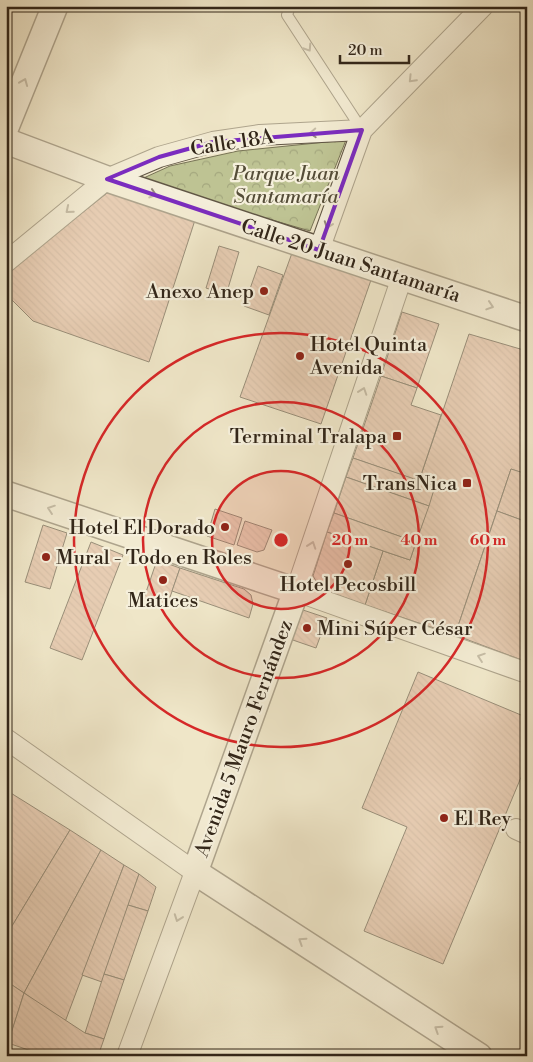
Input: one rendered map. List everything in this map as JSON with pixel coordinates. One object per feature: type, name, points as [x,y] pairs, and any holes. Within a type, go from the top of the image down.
[{"type":"street","points":[[6,127],[55,6]]},
{"type":"street","points":[[319,250],[362,130],[483,6]]},
{"type":"street","name":"Calle 18A","points":[[6,262],[107,179],[159,156],[213,142],[260,135],[362,130]]},
{"type":"street","name":"Calle 20 Juan Santamaría","points":[[6,141],[107,179],[527,319]]},
{"type":"street","name":"Avenida 5 Mauro Fernández","points":[[127,1056],[296,591],[402,277]]},
{"type":"street","points":[[6,494],[296,591],[527,673]]},
{"type":"street","points":[[6,739],[194,872],[479,1056]]},
{"type":"lane","points":[[290,6],[287,15],[362,130]]},
{"type":"highlighted area","points":[[362,130],[319,250],[107,179],[159,157],[213,142]]},
{"type":"green space","name":"Parque Juan Santamaría","points":[[346,140],[310,231],[137,181],[170,166],[238,151]]},
{"type":"building","points":[[116,186],[196,217],[149,362],[33,321],[6,294],[6,273]]},
{"type":"building","points":[[219,246],[239,252],[226,295],[206,288]]},
{"type":"building","name":"Hotel Quinta Avenida","points":[[292,253],[371,280],[321,424],[240,397]]},
{"type":"building","name":"Anexo Anep","points":[[258,266],[283,275],[269,315],[244,306]]},
{"type":"building","points":[[402,312],[439,324],[417,388],[381,376]]},
{"type":"building","name":"TransNica","points":[[469,334],[527,351],[527,470],[525,474],[511,469],[455,635],[365,605],[383,551],[410,560],[435,486],[419,481]]},
{"type":"building","name":"Terminal Tralapa","points":[[381,376],[417,388],[411,405],[441,415],[419,481],[353,458]]},
{"type":"building","points":[[353,458],[435,486],[429,506],[346,477]]},
{"type":"building","points":[[511,469],[527,474],[527,522],[497,511]]},
{"type":"building","points":[[346,477],[429,506],[416,542],[334,513]]},
{"type":"building","name":"Hotel El Dorado","points":[[215,509],[242,518],[234,545],[207,536]]},
{"type":"building","points":[[497,511],[527,522],[527,662],[455,635]]},
{"type":"building","points":[[334,513],[416,542],[410,560],[327,532]]},
{"type":"building","points":[[245,521],[272,530],[264,550],[257,552],[237,545]]},
{"type":"building","name":"Mural - Todo en Roles","points":[[43,525],[67,533],[50,589],[25,582]]},
{"type":"building","name":"Hotel Pecosbill","points":[[327,532],[383,551],[365,605],[321,589],[313,576]]},
{"type":"building","points":[[91,542],[123,555],[82,660],[50,648]]},
{"type":"building","name":"Matices","points":[[157,560],[180,568],[167,606],[144,598]]},
{"type":"building","points":[[180,568],[244,589],[251,595],[253,604],[249,618],[172,591]]},
{"type":"building","name":"Mini Súper César","points":[[303,610],[327,618],[316,648],[287,638],[295,613]]},
{"type":"building","name":"El Rey","points":[[418,672],[521,715],[527,704],[527,763],[443,964],[364,931],[407,827],[362,808]]},
{"type":"building","points":[[6,790],[70,830],[6,936]]},
{"type":"building","points":[[70,830],[101,850],[24,993],[6,981],[6,936]]},
{"type":"building","points":[[101,850],[124,865],[65,1022],[24,993]]},
{"type":"building","points":[[124,865],[139,874],[102,982],[82,975]]},
{"type":"building","points":[[139,874],[156,887],[148,911],[128,905]]},
{"type":"building","points":[[128,905],[148,911],[124,980],[104,974]]},
{"type":"building","points":[[104,974],[124,980],[104,1039],[85,1033]]},
{"type":"building","points":[[6,981],[24,993],[6,1050]]},
{"type":"building","points":[[24,993],[85,1033],[104,1039],[98,1056],[46,1056],[8,1043]]},
{"type":"building","points":[[7,1049],[23,1055],[23,1056],[6,1056]]},
{"type":"place","name":"Anexo Anep","points":[[264,291]]},
{"type":"place","name":"Hotel Quinta Avenida","points":[[300,356]]},
{"type":"place","name":"Terminal Tralapa","points":[[397,436]]},
{"type":"place","name":"TransNica","points":[[467,483]]},
{"type":"place","name":"Hotel El Dorado","points":[[225,527]]},
{"type":"place","name":"Mural - Todo en Roles","points":[[46,557]]},
{"type":"place","name":"Hotel Pecosbill","points":[[348,564]]},
{"type":"place","name":"Matices","points":[[163,580]]},
{"type":"place","name":"Mini Súper César","points":[[307,628]]},
{"type":"place","name":"El Rey","points":[[444,818]]}]
